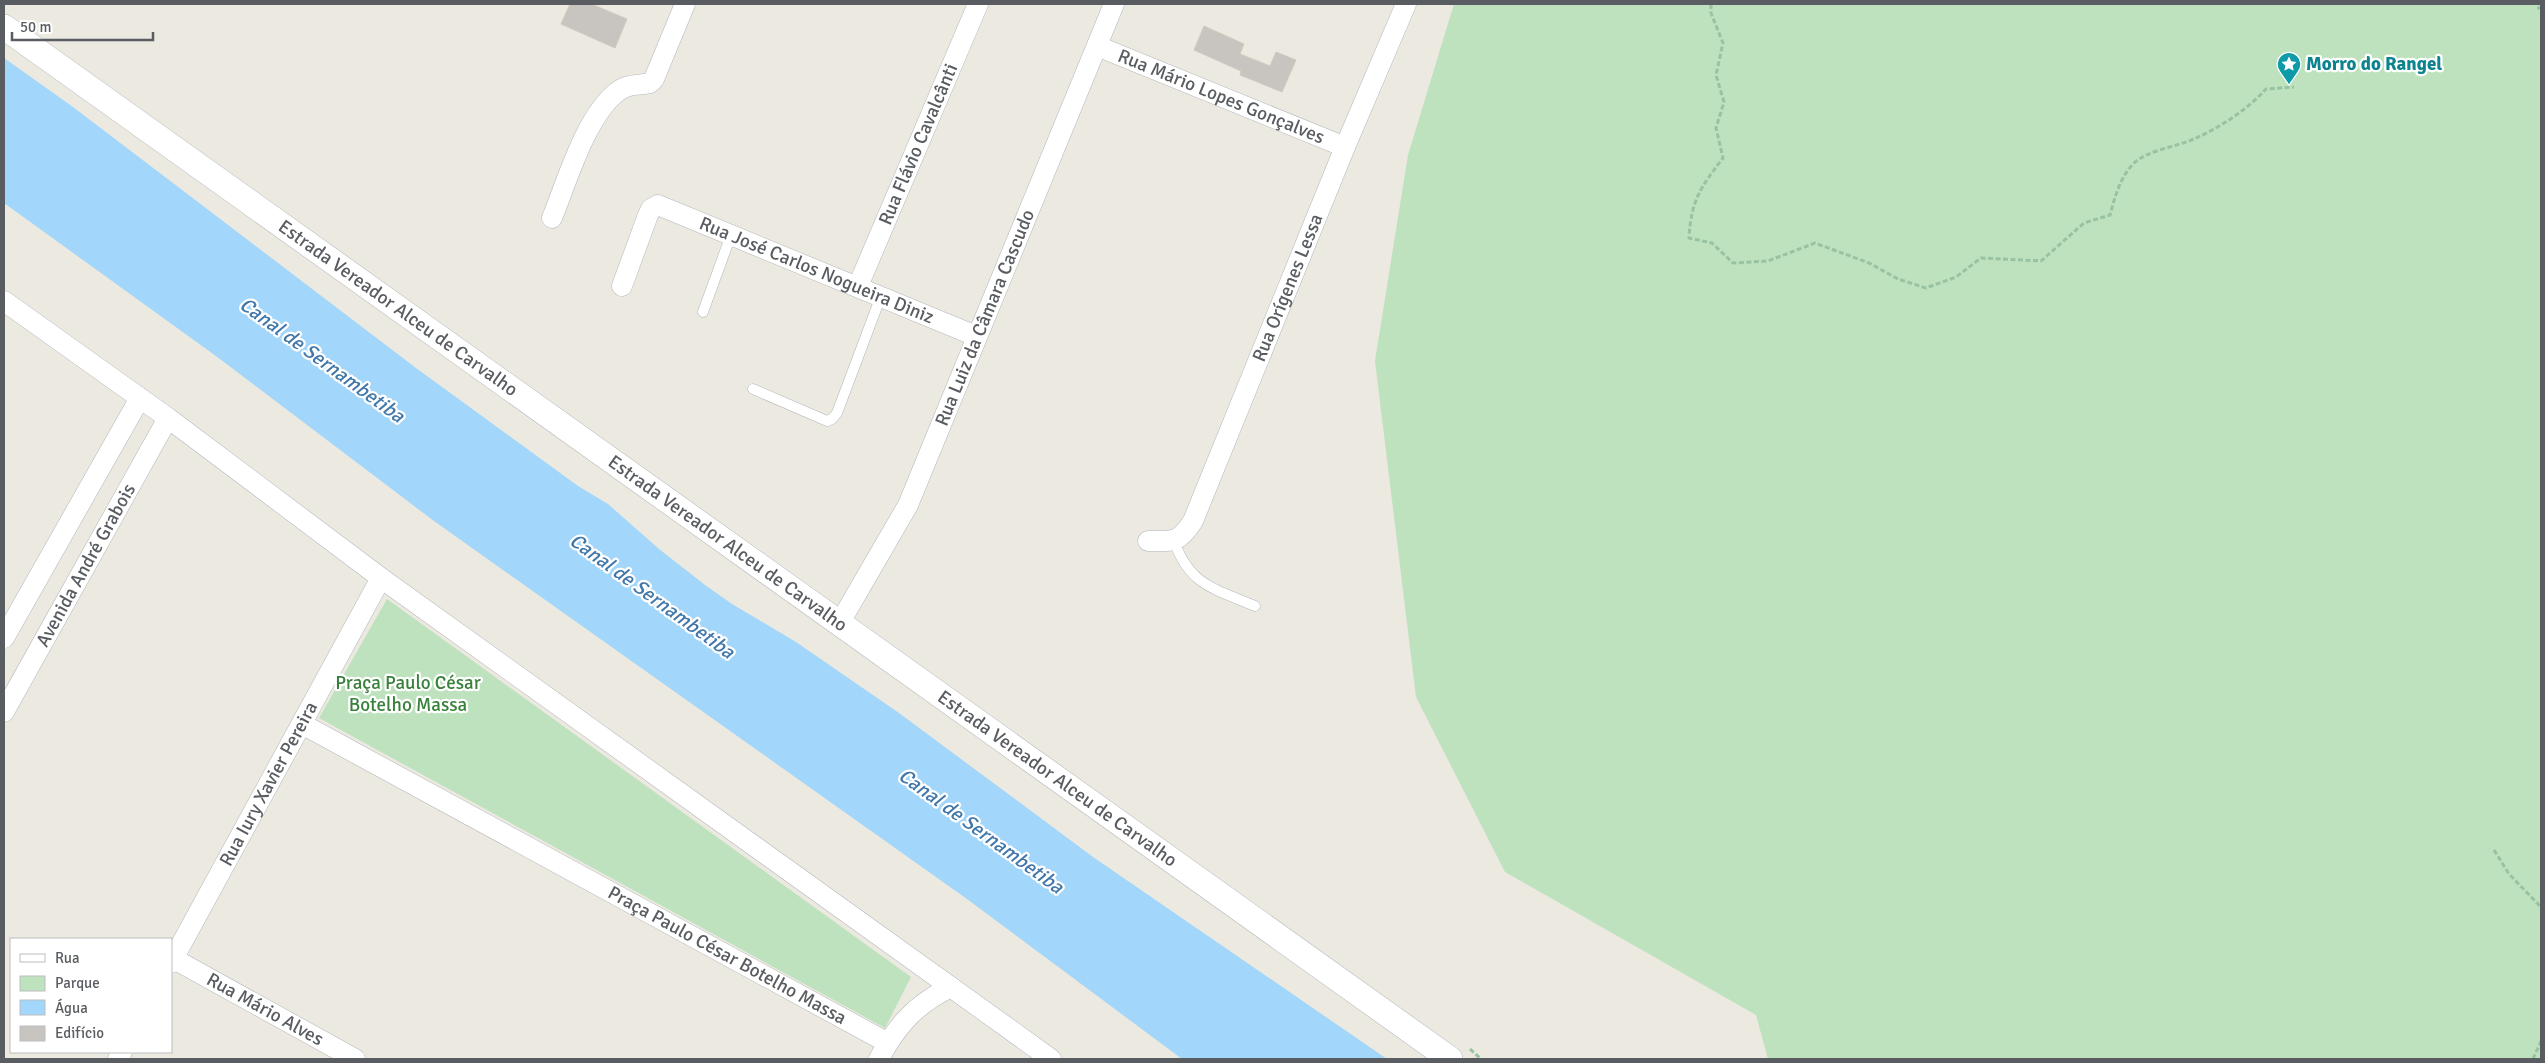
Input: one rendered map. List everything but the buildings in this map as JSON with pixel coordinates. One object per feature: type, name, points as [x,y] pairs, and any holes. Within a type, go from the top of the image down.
[{"type":"street","points":[[552,218],[583,140],[602,109],[618,91],[632,84],[650,83],[654,79],[685,4]]},
{"type":"street","name":"Rua Flávio Cavalcânti","points":[[858,286],[978,4]]},
{"type":"street","name":"Rua Luiz da Câmara Cascudo","points":[[839,624],[908,505],[1114,4]]},
{"type":"street","name":"Rua Orígenes Lessa","points":[[1174,542],[1184,535],[1193,521],[1345,147],[1406,4]]},
{"type":"street","name":"Estrada Vereador Alceu de Carvalho","points":[[4,27],[1450,1059]]},
{"type":"street","name":"Rua Mário Lopes Gonçalves","points":[[1097,46],[1345,147]]},
{"type":"street","name":"Rua José Carlos Nogueira Diniz","points":[[622,286],[648,215],[651,209],[658,205],[976,336]]},
{"type":"street","points":[[4,301],[168,418],[380,578],[1051,1059]]},
{"type":"street","name":"Avenida André Grabois","points":[[4,638],[140,398]]},
{"type":"street","name":"Avenida André Grabois","points":[[4,712],[168,418]]},
{"type":"street","points":[[1148,540],[1174,542]]},
{"type":"street","name":"Rua Iury Xavier Pereira","points":[[173,961],[380,578]]},
{"type":"street","name":"Praça Paulo César Botelho Massa","points":[[302,724],[883,1051]]},
{"type":"street","name":"Rua Mário Alves","points":[[173,961],[355,1059]]},
{"type":"street","points":[[883,1051],[914,1008],[932,996],[951,987]]},
{"type":"lane","points":[[703,312],[731,235]]},
{"type":"lane","points":[[752,388],[827,420],[832,419],[837,413],[881,296]]},
{"type":"lane","points":[[1174,542],[1179,555],[1195,578],[1255,606]]},
{"type":"path","points":[[1711,4],[1711,13],[1723,43],[1716,75],[1724,102],[1716,128],[1723,158],[1705,182],[1691,212],[1689,238],[1712,243],[1733,263],[1768,261],[1815,243],[1869,263],[1898,279],[1926,288],[1956,277],[1981,258],[2041,261],[2084,223],[2110,215],[2118,187],[2134,163],[2173,145],[2193,139],[2252,104],[2266,89],[2294,87]]},
{"type":"path","points":[[2494,850],[2509,874],[2541,908]]},
{"type":"path","points":[[2532,1059],[2541,1041]]},
{"type":"green space","points":[[1454,4],[2541,4],[2541,1059],[1768,1059],[1756,1015],[1505,872],[1416,697],[1375,361],[1408,155]]},
{"type":"green space","name":"Praça Paulo César Botelho Massa","points":[[387,599],[911,977],[885,1028],[319,718]]},
{"type":"water","name":"Canal de Sernambetiba","points":[[4,58],[73,107],[416,368],[578,486],[608,504],[659,549],[705,585],[732,604],[796,642],[899,713],[1093,857],[1387,1059],[1182,1059],[967,899],[434,521],[216,356],[4,203]]},
{"type":"place","name":"Morro do Rangel","points":[[2289,85]]}]
